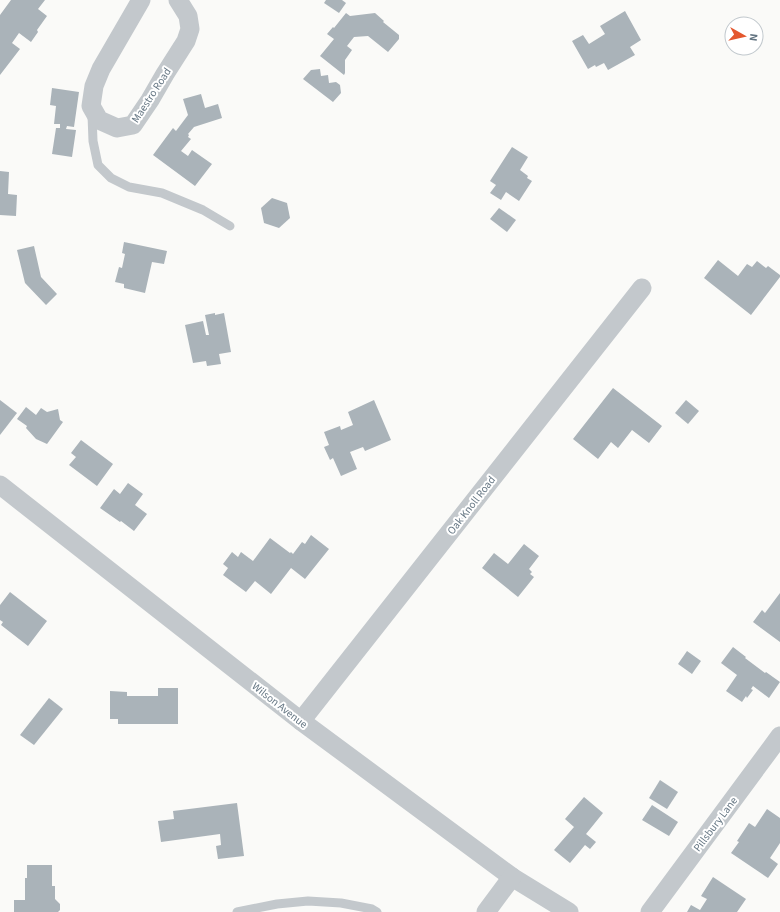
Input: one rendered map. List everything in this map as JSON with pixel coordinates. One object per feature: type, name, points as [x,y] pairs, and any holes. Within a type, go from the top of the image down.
[{"type":"street","points":[[91,106],[94,86],[101,69],[141,0]]},
{"type":"street","name":"Maestro Road","points":[[91,106],[99,120],[117,128],[133,125],[186,41],[190,29],[188,16],[178,0]]},
{"type":"street","name":"Oak Knoll Road","points":[[301,721],[642,288]]},
{"type":"street","name":"Wilson Avenue","points":[[0,485],[301,721],[512,877],[569,912]]},
{"type":"street","name":"Pillsbury Lane","points":[[650,912],[780,736]]},
{"type":"street","points":[[486,912],[512,877]]},
{"type":"lane","points":[[91,106],[93,141],[98,165],[111,178],[128,187],[162,192],[203,210],[230,226]]},
{"type":"lane","points":[[237,912],[277,904],[308,901],[341,903],[372,909],[377,912]]},
{"type":"building","points":[[11,0],[45,0],[38,9],[47,16],[31,42],[19,33],[12,43],[20,49],[0,75],[0,15]]},
{"type":"building","points":[[326,0],[342,0],[346,3],[339,13],[324,3]]},
{"type":"building","points":[[625,11],[641,40],[630,47],[635,55],[608,70],[604,63],[596,67],[595,65],[588,69],[572,41],[583,35],[589,44],[605,34],[600,26]]},
{"type":"building","points":[[346,13],[350,16],[375,13],[384,21],[383,22],[399,35],[399,39],[388,52],[368,36],[354,37],[347,46],[352,50],[345,60],[344,75],[320,56],[334,39],[327,34]]},
{"type":"building","points":[[320,69],[321,76],[328,75],[329,83],[336,82],[340,85],[341,93],[333,102],[303,79],[311,70]]},
{"type":"building","points":[[52,88],[79,92],[74,127],[67,126],[66,129],[76,130],[72,157],[52,154],[56,128],[60,128],[60,124],[54,124],[56,106],[50,105]]},
{"type":"building","points":[[201,94],[205,108],[218,104],[222,118],[194,127],[188,134],[188,137],[191,139],[181,151],[188,156],[192,150],[212,164],[195,186],[153,155],[173,128],[176,131],[188,115],[183,99]]},
{"type":"building","points":[[512,147],[528,157],[520,170],[532,181],[519,201],[506,192],[501,200],[490,193],[496,185],[490,181]]},
{"type":"building","points":[[0,171],[9,172],[8,194],[17,195],[16,216],[0,215]]},
{"type":"building","points":[[272,198],[287,203],[290,218],[279,228],[264,223],[261,208]]},
{"type":"building","points":[[499,208],[516,220],[507,232],[490,219]]},
{"type":"building","points":[[124,242],[167,251],[164,264],[152,262],[145,293],[124,288],[124,284],[115,282],[119,267],[122,268],[125,254],[122,253]]},
{"type":"building","points":[[34,246],[41,277],[57,294],[46,305],[25,283],[17,250]]},
{"type":"building","points":[[718,260],[738,276],[747,264],[752,267],[757,261],[766,268],[768,266],[780,275],[780,277],[751,315],[704,278]]},
{"type":"building","points":[[215,313],[215,315],[224,313],[231,352],[219,354],[221,364],[207,366],[206,361],[193,363],[185,325],[203,321],[206,335],[209,335],[205,315]]},
{"type":"building","points":[[613,388],[662,426],[649,443],[632,430],[618,448],[611,442],[598,459],[573,439]]},
{"type":"building","points":[[0,400],[17,413],[0,435]]},
{"type":"building","points":[[374,400],[391,440],[365,451],[363,447],[350,452],[357,469],[341,476],[333,458],[330,460],[324,447],[329,445],[324,432],[340,426],[341,430],[353,425],[348,412]]},
{"type":"building","points":[[686,400],[699,411],[688,424],[675,413]]},
{"type":"building","points":[[26,407],[36,415],[41,408],[47,412],[58,409],[60,420],[63,422],[47,444],[36,439],[26,428],[27,426],[17,419]]},
{"type":"building","points":[[81,440],[113,464],[97,486],[69,465],[76,457],[71,453]]},
{"type":"building","points":[[128,483],[143,494],[135,505],[147,514],[134,531],[100,508],[114,489],[120,494]]},
{"type":"building","points":[[311,535],[329,549],[305,579],[291,568],[271,594],[255,581],[246,592],[223,575],[228,568],[223,564],[232,552],[238,557],[241,552],[253,561],[270,538],[293,554],[302,542],[305,544]]},
{"type":"building","points":[[524,544],[539,556],[529,569],[532,572],[530,574],[534,577],[518,597],[482,568],[494,553],[508,564]]},
{"type":"building","points":[[10,592],[47,621],[28,646],[1,625],[3,622],[0,620],[0,605]]},
{"type":"building","points":[[780,593],[780,642],[753,622],[762,610],[765,613]]},
{"type":"building","points":[[733,647],[765,673],[766,672],[780,682],[769,698],[753,686],[751,689],[753,690],[742,702],[726,691],[737,675],[721,663]]},
{"type":"building","points":[[687,651],[701,661],[692,674],[678,664]]},
{"type":"building","points":[[158,688],[178,688],[178,724],[118,724],[118,719],[110,719],[110,691],[127,692],[127,696],[158,696]]},
{"type":"building","points":[[49,698],[63,709],[34,745],[20,735]]},
{"type":"building","points":[[660,780],[678,792],[667,809],[649,798]]},
{"type":"building","points":[[584,797],[603,813],[586,834],[596,842],[590,849],[585,845],[570,863],[554,850],[574,827],[565,819]]},
{"type":"building","points":[[237,803],[244,856],[218,859],[216,846],[221,845],[220,834],[161,842],[158,821],[174,819],[173,811]]},
{"type":"building","points":[[652,805],[678,822],[669,836],[642,820]]},
{"type":"building","points":[[767,809],[780,818],[780,843],[770,858],[778,864],[768,878],[731,853],[739,842],[737,841],[749,823],[755,827]]},
{"type":"building","points":[[27,865],[52,865],[52,886],[55,886],[55,899],[60,904],[60,910],[58,912],[14,912],[14,900],[25,900],[25,878],[27,878]]},
{"type":"building","points":[[713,877],[746,899],[737,912],[687,912],[691,905],[700,910],[707,899],[701,896]]}]
